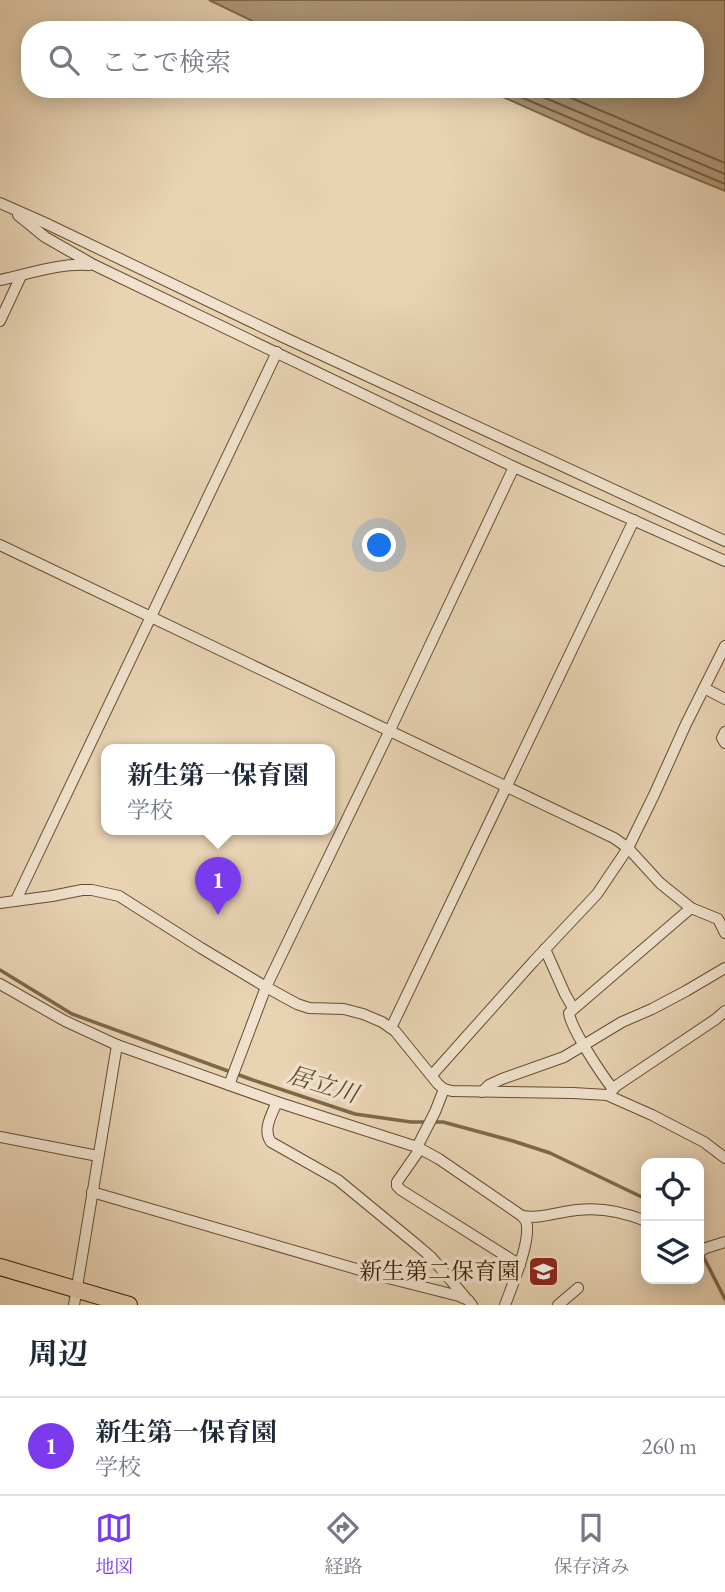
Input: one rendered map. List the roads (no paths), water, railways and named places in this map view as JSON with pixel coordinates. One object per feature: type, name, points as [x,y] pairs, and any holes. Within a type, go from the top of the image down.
[{"type":"main road","points":[[0,1267],[75,1298],[129,1305]]},
{"type":"street","points":[[5,205],[45,237],[94,265],[514,467],[725,561]]},
{"type":"street","points":[[5,205],[725,541]]},
{"type":"street","points":[[0,280],[64,265],[94,265]]},
{"type":"street","points":[[0,321],[22,276]]},
{"type":"street","points":[[16,900],[277,352]]},
{"type":"street","points":[[230,1082],[266,987],[514,467]]},
{"type":"street","points":[[391,1028],[634,520]]},
{"type":"street","points":[[0,545],[614,838],[628,848],[660,883],[691,908],[718,919],[725,933]]},
{"type":"street","points":[[432,1075],[597,894],[628,848],[725,646]]},
{"type":"street","points":[[704,688],[725,699]]},
{"type":"street","points":[[725,732],[722,738],[725,743]]},
{"type":"street","points":[[0,903],[92,890],[119,896],[297,1004],[309,1008],[344,1009],[382,1022],[391,1028],[444,1089],[610,1092],[704,1142],[725,1158]]},
{"type":"street","points":[[610,1092],[569,1019],[569,1013],[691,908]]},
{"type":"street","points":[[545,949],[573,1008]]},
{"type":"street","points":[[482,1091],[502,1079],[564,1057],[622,1022],[686,991],[725,968]]},
{"type":"street","points":[[0,984],[65,1021],[117,1045],[230,1082],[277,1102],[418,1148],[439,1158],[522,1216],[532,1218],[575,1210],[598,1209],[627,1213],[641,1219]]},
{"type":"street","points":[[610,1092],[725,1011]]},
{"type":"street","points":[[75,1298],[117,1045]]},
{"type":"street","points":[[444,1089],[425,1134],[397,1186],[520,1265]]},
{"type":"street","points":[[277,1102],[267,1138],[338,1180],[384,1217],[431,1257],[470,1303]]},
{"type":"street","points":[[0,1137],[98,1156]]},
{"type":"street","points":[[92,1192],[470,1303]]},
{"type":"street","points":[[505,1305],[520,1265],[527,1225],[522,1216]]},
{"type":"street","points":[[704,1250],[725,1242]]},
{"type":"street","points":[[558,1305],[578,1288]]},
{"type":"water","points":[[209,0],[725,0],[725,191],[505,98],[704,98],[704,21],[252,21]]},
{"type":"waterway","name":"居立川","points":[[0,970],[72,1014],[250,1079],[355,1114],[411,1122],[443,1122],[513,1141],[550,1153],[641,1197]]},
{"type":"waterway","name":"居立川","points":[[704,1258],[725,1299]]},
{"type":"place","name":"新生第一保育園","points":[[218,915]]},
{"type":"place","name":"新生第二保育園","points":[[543,1271]]}]
